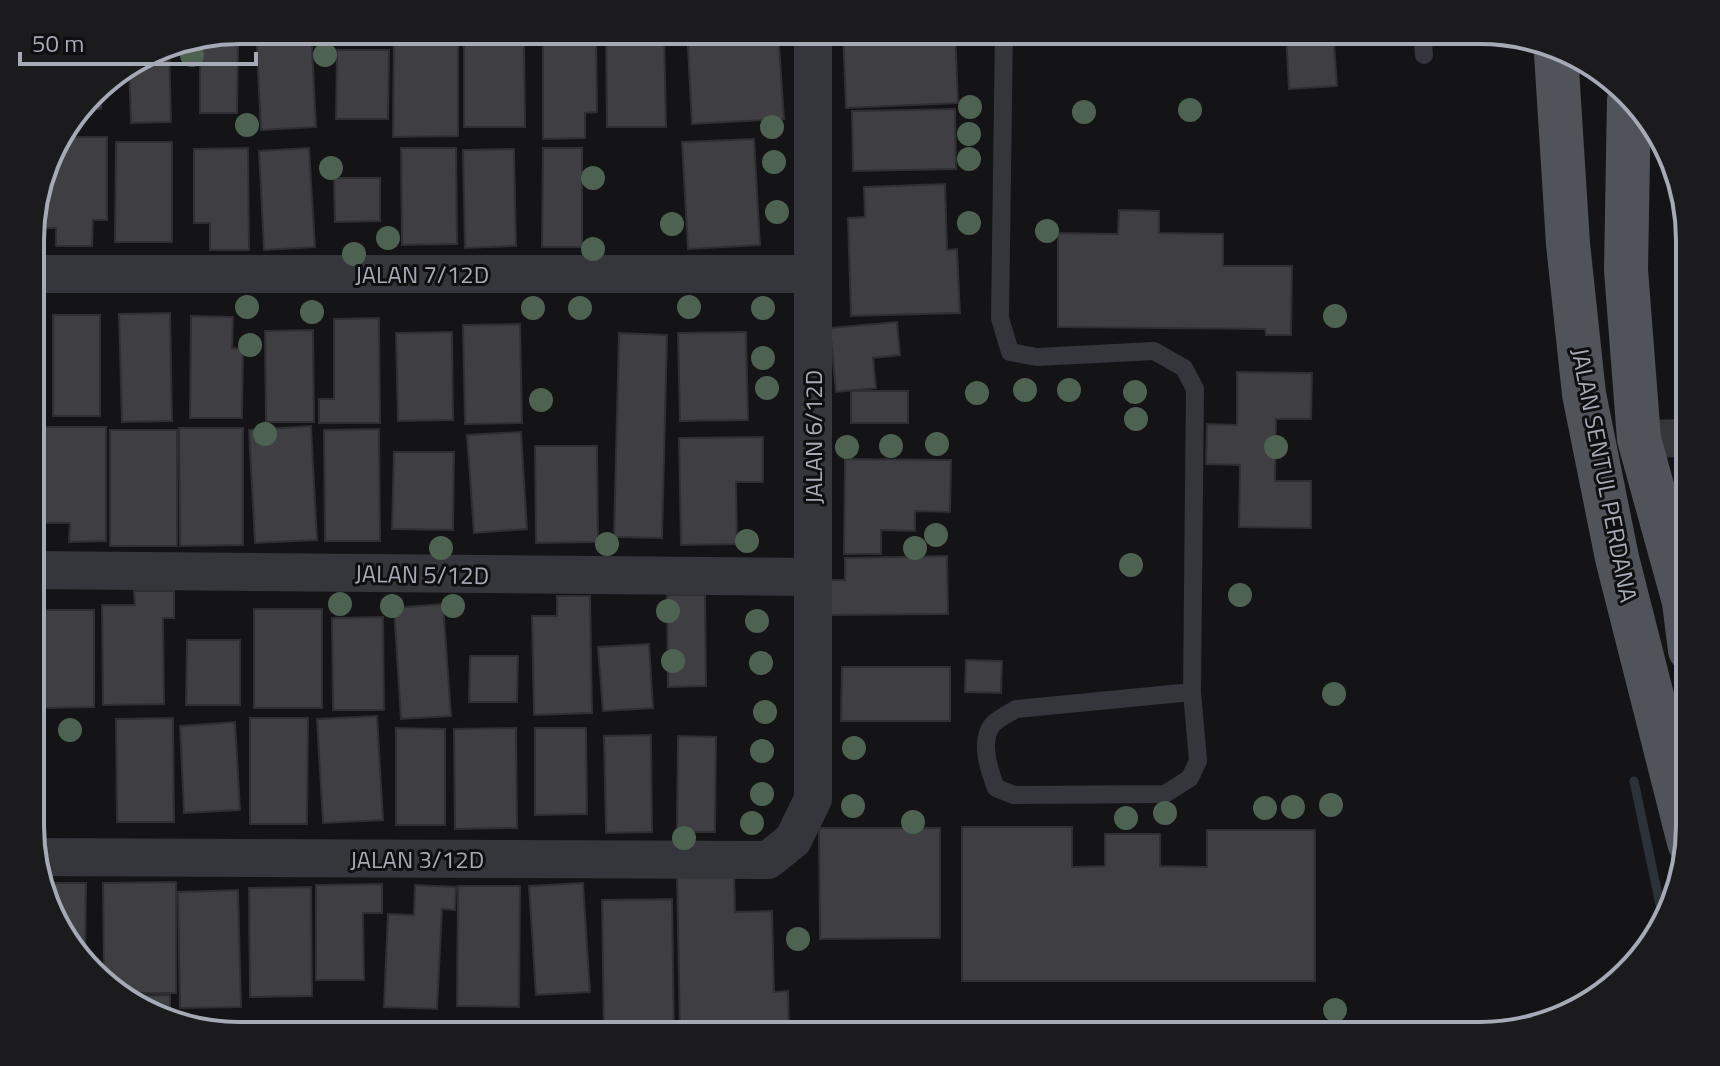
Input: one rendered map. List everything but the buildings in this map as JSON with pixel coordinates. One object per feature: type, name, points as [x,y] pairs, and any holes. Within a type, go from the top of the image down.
[{"type":"main road","name":"JALAN SENTUL PERDANA","points":[[1556,60],[1568,244],[1584,394],[1617,558],[1676,791]]},
{"type":"main road","name":"JALAN SENTUL PERDANA","points":[[1629,113],[1626,270],[1639,439],[1676,563]]},
{"type":"street","name":"JALAN 6/12D","points":[[793,840],[813,799],[813,44]]},
{"type":"street","name":"JALAN 7/12D","points":[[44,274],[813,274]]},
{"type":"street","points":[[1639,439],[1676,438]]},
{"type":"street","name":"JALAN 5/12D","points":[[44,570],[813,577]]},
{"type":"street","name":"JALAN 3/12D","points":[[47,857],[768,860],[793,840]]},
{"type":"lane","points":[[1004,44],[1000,318],[1010,352],[1037,357],[1154,351],[1184,368],[1195,389],[1192,692],[1198,761],[1190,778],[1165,794],[1014,795],[996,788],[989,770],[987,735],[994,722],[1016,709],[1192,692]]},
{"type":"lane","points":[[1423,44],[1424,55]]},
{"type":"waterway","points":[[1634,781],[1660,904]]}]
